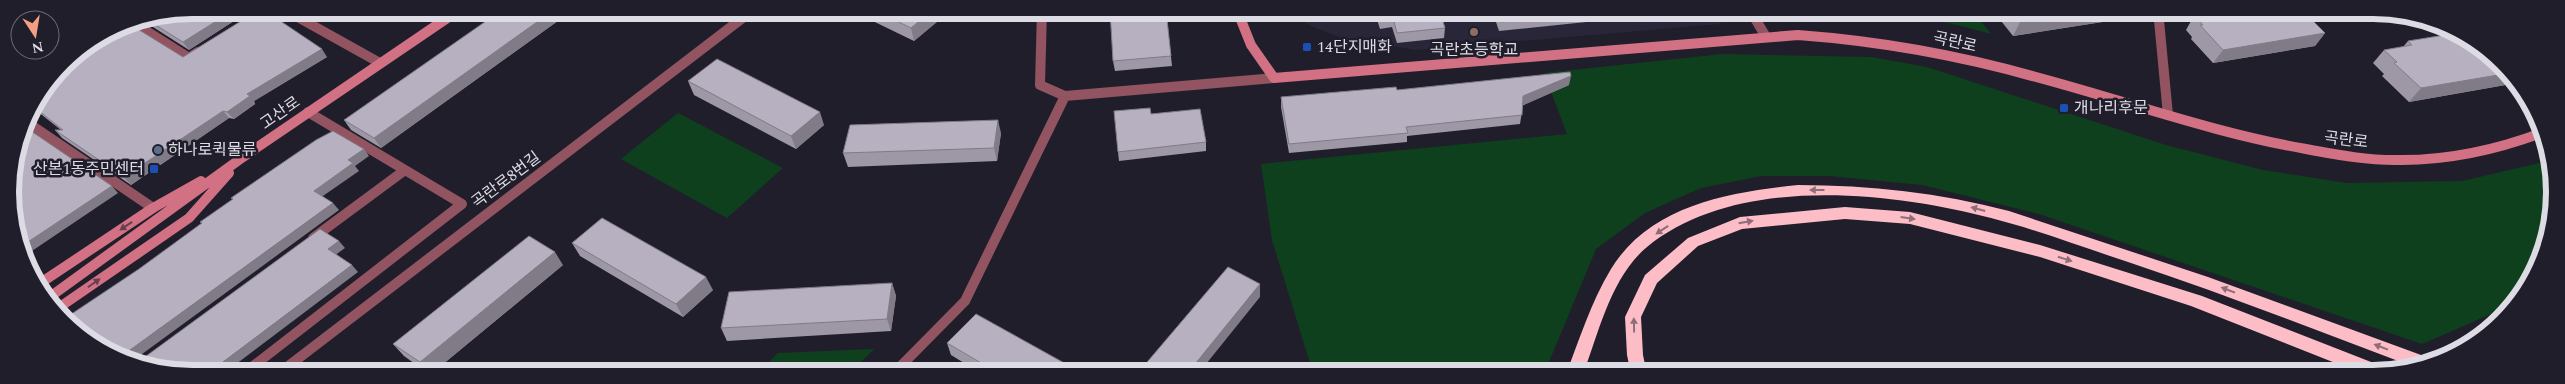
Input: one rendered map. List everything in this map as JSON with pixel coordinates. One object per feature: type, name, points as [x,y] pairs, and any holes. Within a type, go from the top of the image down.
[{"type":"highway","points":[[1578,365],[1614,278],[1640,244],[1678,218],[1727,200],[1816,189],[1894,195],[1970,207],[2025,222],[2195,278],[2415,360]]},
{"type":"highway","points":[[1637,365],[1633,317],[1651,279],[1693,242],[1740,223],[1845,212],[1910,218],[2040,251],[2196,301],[2359,365]]},
{"type":"street","points":[[301,19],[380,63]]},
{"type":"street","name":"고산로","points":[[53,295],[243,157],[446,19]]},
{"type":"street","name":"곡란로8번길","points":[[290,365],[741,19]]},
{"type":"street","points":[[1042,19],[1040,85],[1065,96],[1274,78],[1251,45],[1241,19]]},
{"type":"street","points":[[1755,19],[1766,37]]},
{"type":"street","points":[[2159,19],[2168,115]]},
{"type":"street","points":[[140,27],[189,58],[206,47]]},
{"type":"street","name":"곡란로","points":[[1274,78],[1798,35],[1848,38],[1896,44],[2058,83],[2168,115],[2303,149],[2358,158],[2413,160],[2476,152],[2536,134]]},
{"type":"street","points":[[902,365],[965,301],[1065,96]]},
{"type":"street","points":[[255,365],[462,204],[308,112]]},
{"type":"street","points":[[32,126],[153,208]]},
{"type":"street","points":[[43,281],[153,208],[243,157]]},
{"type":"street","points":[[61,305],[189,218],[243,157]]},
{"type":"street","points":[[302,246],[405,170]]},
{"type":"shaded area","name":"곡란초등학교","points":[[1299,19],[1724,19],[1720,24],[1416,50],[1342,38]]},
{"type":"green space","points":[[1920,19],[1979,19],[1991,34],[1968,28]]},
{"type":"green space","points":[[1722,54],[1871,57],[1927,67],[2166,145],[2263,170],[2347,183],[2462,181],[2543,162],[2546,203],[2543,226],[2537,248],[2528,269],[2517,288],[2500,310],[2422,344],[2039,214],[1922,185],[1830,176],[1761,176],[1701,188],[1645,213],[1596,249],[1548,365],[1310,365],[1272,240],[1261,164],[1567,134],[1544,73]]},
{"type":"green space","points":[[678,113],[783,168],[727,218],[621,159]]},
{"type":"green space","points":[[874,349],[858,365],[766,365],[778,353]]},
{"type":"building","points":[[220,19],[183,42],[153,23],[169,20]]},
{"type":"building","points":[[244,19],[277,19],[322,49],[247,94],[250,96],[227,112],[223,111],[124,177],[55,130],[63,130],[39,111],[69,69],[96,48],[136,28],[183,57]]},
{"type":"building","points":[[489,19],[541,19],[374,138],[344,120]]},
{"type":"building","points":[[892,19],[922,19],[911,28]]},
{"type":"building","points":[[1111,19],[1167,19],[1171,56],[1113,61]]},
{"type":"building","points":[[1393,19],[1442,19],[1445,28],[1397,33]]},
{"type":"building","points":[[1500,19],[1528,19],[1501,22]]},
{"type":"building","points":[[2018,19],[2039,19],[2020,22]]},
{"type":"building","points":[[2198,19],[2311,19],[2325,33],[2223,50],[2200,25],[2203,25]]},
{"type":"building","points":[[2445,35],[2469,48],[2500,75],[2421,88],[2394,63],[2397,62],[2384,50],[2412,45],[2408,41]]},
{"type":"building","points":[[717,59],[820,112],[791,136],[688,81]]},
{"type":"building","points":[[1570,72],[1571,76],[1523,96],[1522,115],[1406,127],[1408,133],[1289,144],[1281,97],[1396,87],[1397,90]]},
{"type":"building","points":[[1150,108],[1151,114],[1200,109],[1206,142],[1118,152],[1114,111]]},
{"type":"building","points":[[998,120],[994,148],[843,153],[850,125]]},
{"type":"building","points":[[30,131],[112,186],[27,243],[20,215],[19,192],[20,169]]},
{"type":"building","points":[[333,131],[364,149],[348,160],[353,163],[314,191],[333,203],[130,350],[130,353],[105,342],[69,315],[139,269],[233,199],[231,198],[316,140]]},
{"type":"building","points":[[602,218],[706,277],[676,304],[572,243]]},
{"type":"building","points":[[320,229],[339,241],[328,249],[352,265],[219,365],[181,365],[144,358]]},
{"type":"building","points":[[529,236],[555,252],[420,362],[393,344]]},
{"type":"building","points":[[1228,267],[1260,284],[1194,365],[1145,365]]},
{"type":"building","points":[[892,283],[887,319],[721,328],[729,292]]},
{"type":"building","points":[[976,314],[1068,365],[985,365],[947,343]]},
{"type":"place","name":"곡란초등학교","points":[[1474,32]]},
{"type":"place","name":"14단지매화","points":[[1307,47]]},
{"type":"place","name":"개나리후문","points":[[2064,108]]},
{"type":"place","name":"하나로퀵물류","points":[[158,150]]},
{"type":"place","name":"산본1동주민센터","points":[[154,169]]}]
